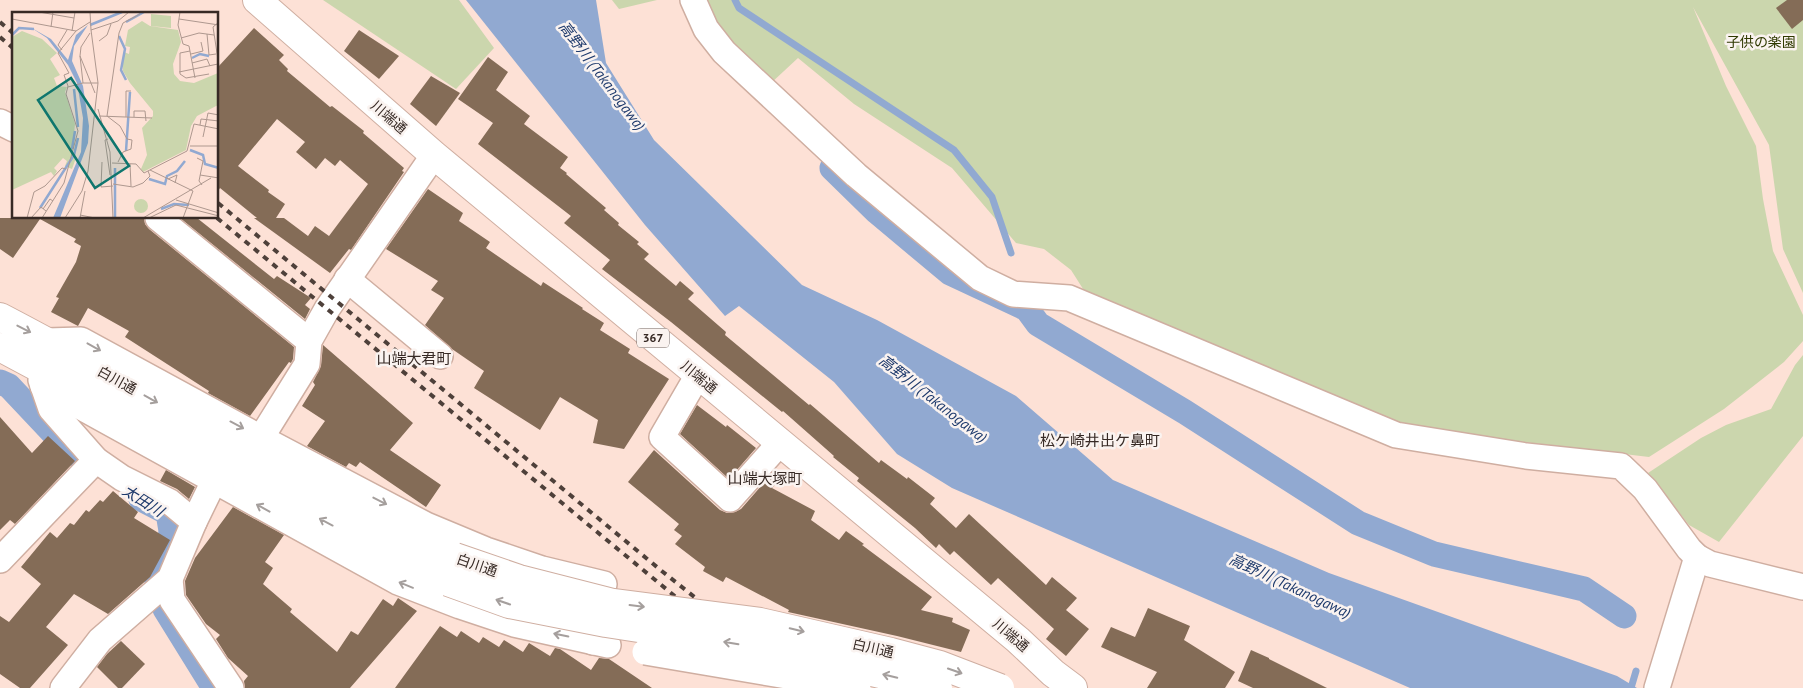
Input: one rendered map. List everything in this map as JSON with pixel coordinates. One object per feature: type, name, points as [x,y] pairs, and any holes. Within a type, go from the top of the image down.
[{"type":"main road","name":"川端通","points":[[257,0],[323,60],[434,155],[1018,640],[1057,683]]},
{"type":"main road","name":"白川通","points":[[0,316],[323,494],[393,530],[451,570],[509,604],[606,624],[781,650],[938,688]]},
{"type":"main road","name":"白川通","points":[[0,347],[40,377],[387,554],[451,570],[519,579],[613,603],[760,622],[940,665],[1000,688]]},
{"type":"street","points":[[693,0],[706,30],[724,52],[856,175],[980,278],[1019,294],[1069,298],[1396,435],[1526,456],[1621,466],[1645,489],[1697,557],[1710,564],[1803,587]]},
{"type":"street","points":[[0,122],[12,128]]},
{"type":"street","points":[[261,438],[307,364],[309,341],[326,309],[434,155]]},
{"type":"street","points":[[159,219],[309,341]]},
{"type":"street","points":[[347,280],[440,356]]},
{"type":"street","points":[[47,341],[81,340],[426,525],[486,550],[542,569],[604,584],[619,647]]},
{"type":"street","points":[[698,375],[662,438],[730,499],[772,453],[778,442]]},
{"type":"street","points":[[40,377],[50,409],[96,460],[122,478],[170,502],[194,522]]},
{"type":"street","points":[[40,377],[214,482],[398,582],[460,606],[514,624],[619,647],[858,688]]},
{"type":"street","points":[[0,560],[96,460]]},
{"type":"street","points":[[64,688],[100,640],[170,579],[194,522],[214,482]]},
{"type":"street","points":[[1660,680],[1697,557]]},
{"type":"street","points":[[170,579],[172,600],[231,688]]},
{"type":"green space","points":[[323,0],[459,0],[494,48],[456,89]]},
{"type":"green space","points":[[612,0],[657,0],[619,9]]},
{"type":"green space","name":"子供の楽園","points":[[706,0],[1803,0],[1803,293],[1783,249],[1769,145],[1693,7],[1726,86],[1756,146],[1763,199],[1773,251],[1803,315],[1803,341],[1784,362],[1724,409],[1649,457],[1391,426],[1085,292],[1071,270],[1044,249],[1016,243],[952,168],[854,104],[798,58],[770,84],[735,52],[706,5]]},
{"type":"green space","points":[[1803,355],[1803,436],[1719,542],[1689,525],[1648,473],[1701,438],[1726,425],[1771,409],[1795,365]]},
{"type":"water","name":"高野川 (Takanogawa)","points":[[466,0],[596,0],[606,63],[654,140],[802,285],[877,320],[1016,396],[1113,480],[1329,573],[1617,676],[1637,688],[1410,688],[952,488],[897,454],[834,382],[739,306],[725,316],[645,225]]},
{"type":"building","points":[[1787,0],[1803,0],[1803,20],[1792,29],[1776,8]]},
{"type":"building","points":[[254,28],[284,55],[279,60],[288,69],[287,71],[330,107],[332,106],[364,131],[363,133],[404,168],[402,171],[404,172],[351,250],[349,249],[330,273],[254,218],[257,218],[220,188],[219,190],[219,66]],"holes":[[[277,119],[305,142],[296,152],[316,169],[325,158],[335,166],[340,160],[368,184],[329,236],[315,226],[308,236],[284,218],[276,218],[285,204],[238,166]]]},
{"type":"building","points":[[359,30],[399,56],[379,79],[344,51]]},
{"type":"building","points":[[488,57],[508,72],[496,90],[530,116],[524,124],[568,157],[560,168],[606,208],[604,210],[619,223],[618,225],[639,242],[637,244],[649,254],[644,259],[676,286],[680,281],[694,293],[688,299],[726,332],[725,335],[879,463],[881,460],[907,479],[908,477],[935,498],[930,504],[956,528],[969,514],[1046,585],[1052,577],[1077,598],[1066,610],[1089,629],[1066,656],[1046,639],[1054,629],[998,578],[991,585],[954,551],[950,555],[939,544],[936,548],[915,528],[857,481],[859,478],[783,411],[602,269],[610,260],[564,223],[571,216],[478,144],[493,123],[458,99]]},
{"type":"building","points":[[431,76],[460,93],[436,126],[410,104]]},
{"type":"building","points":[[428,189],[463,213],[459,221],[490,242],[486,248],[541,286],[543,282],[604,323],[600,330],[630,349],[628,353],[669,379],[624,449],[593,443],[598,420],[560,397],[540,430],[474,388],[484,371],[452,349],[425,325],[444,298],[431,290],[438,281],[386,249]]},
{"type":"building","points":[[0,218],[40,219],[13,258],[0,249]]},
{"type":"building","points":[[40,219],[144,219],[149,229],[294,347],[291,363],[289,362],[250,416],[208,393],[209,391],[125,337],[129,331],[88,308],[78,326],[51,312],[59,298],[56,297],[76,262],[81,246],[74,242],[76,239]]},
{"type":"building","points":[[181,219],[198,219],[274,279],[277,276],[311,298],[305,305],[310,309],[305,319]]},
{"type":"building","points":[[323,345],[413,423],[390,450],[441,485],[426,507],[360,462],[356,467],[349,463],[346,467],[307,446],[325,421],[302,406],[315,385],[313,382],[321,366]]},
{"type":"building","points":[[697,405],[726,427],[727,425],[756,448],[729,479],[680,434]]},
{"type":"building","points":[[0,417],[32,453],[48,436],[75,461],[15,524],[10,520],[0,530]]},
{"type":"building","points":[[654,450],[720,510],[727,513],[741,509],[776,469],[783,475],[772,488],[815,511],[811,520],[839,540],[846,531],[932,597],[921,610],[953,618],[952,622],[970,630],[961,652],[788,612],[789,610],[726,577],[723,582],[703,571],[705,567],[675,544],[682,536],[674,530],[679,524],[628,482]]},
{"type":"building","points":[[166,470],[195,487],[189,499],[177,489],[160,481]]},
{"type":"building","points":[[113,491],[138,512],[134,518],[170,540],[150,577],[108,614],[74,594],[46,627],[68,645],[30,688],[20,688],[0,674],[0,616],[9,622],[41,584],[21,567],[50,532],[57,538],[70,523],[74,525],[86,510],[89,512],[100,500],[103,502]]},
{"type":"building","points":[[233,507],[284,535],[265,562],[273,568],[263,584],[292,609],[290,612],[337,652],[351,631],[358,635],[383,599],[393,606],[398,598],[417,611],[350,688],[245,688],[244,681],[248,676],[228,658],[216,639],[220,635],[206,624],[186,595],[185,581],[195,558]]},
{"type":"building","points":[[1148,608],[1190,626],[1184,640],[1235,672],[1225,688],[1147,688],[1157,672],[1101,647],[1111,627],[1135,637]]},
{"type":"building","points":[[440,626],[457,637],[461,631],[479,643],[483,637],[499,647],[504,640],[523,652],[529,643],[550,656],[555,648],[560,649],[591,670],[599,658],[609,659],[652,688],[395,688]]},
{"type":"building","points":[[121,641],[145,664],[122,688],[118,688],[97,667]]},
{"type":"building","points":[[1251,650],[1327,688],[1253,688],[1238,681]]},
{"type":"waterway","points":[[735,0],[739,8],[954,150],[992,197],[1011,253]]},
{"type":"waterway","points":[[832,168],[877,212],[950,273],[1027,309],[1038,324],[1185,412],[1358,523],[1434,554],[1584,589],[1624,616]]},
{"type":"waterway","name":"太田川","points":[[0,382],[9,386],[56,436],[91,467]]},
{"type":"waterway","name":"太田川","points":[[141,499],[168,513],[171,531],[170,540],[157,582],[165,609],[214,688]]},
{"type":"waterway","points":[[1631,688],[1636,671]]},
{"type":"railway","points":[[0,22],[12,32]]},
{"type":"railway","points":[[0,37],[12,47]]},
{"type":"railway","points":[[219,204],[663,572],[809,688]]},
{"type":"railway","points":[[218,219],[786,688]]},
{"type":"district","name":"山端大君町","points":[[414,359]]},
{"type":"district","name":"松ケ崎井出ケ鼻町","points":[[1100,441]]},
{"type":"district","name":"山端大塚町","points":[[765,479]]}]
